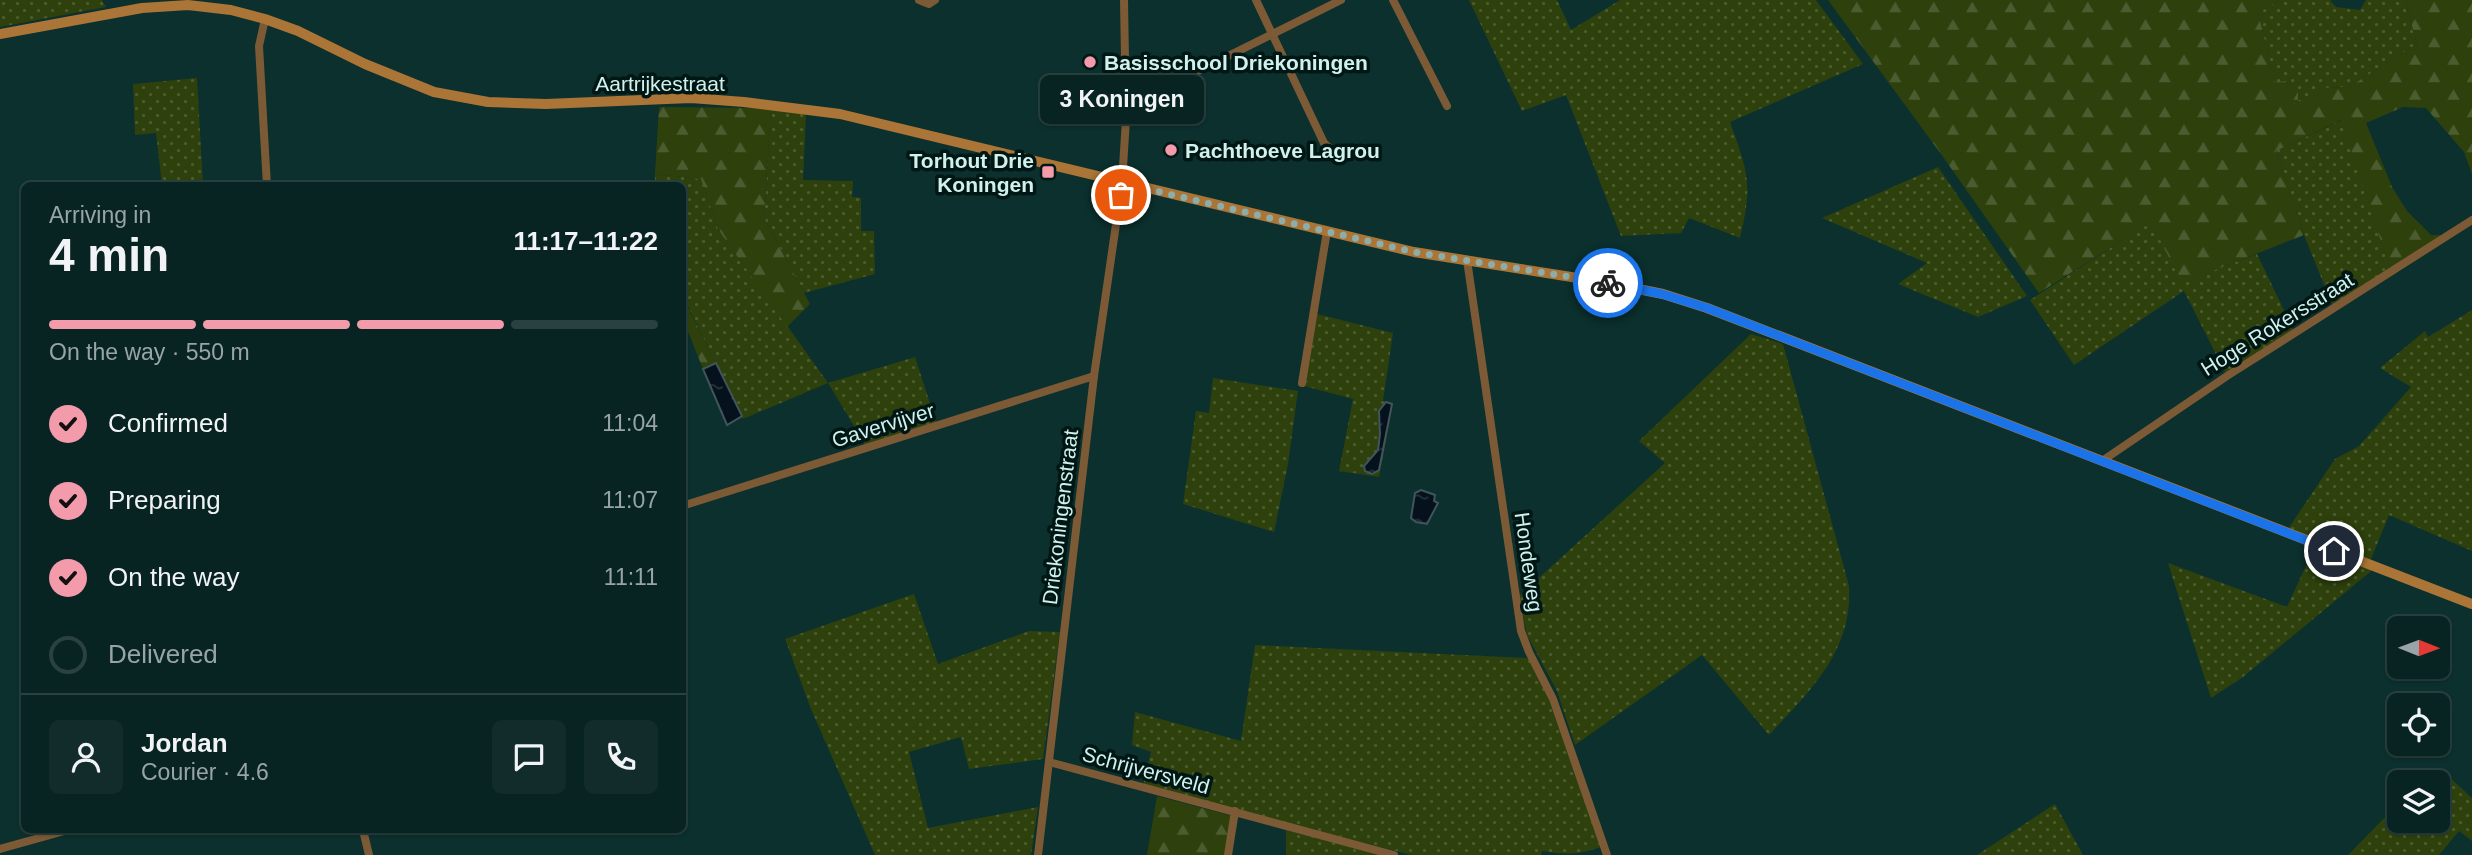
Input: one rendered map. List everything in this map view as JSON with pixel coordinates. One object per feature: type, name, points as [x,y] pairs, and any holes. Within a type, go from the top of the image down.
[{"type":"street","points":[[919,0],[929,4],[935,0]]},
{"type":"street","name":"Driekoningenstraat","points":[[1038,855],[1094,376],[1122,183],[1126,119],[1124,0]]},
{"type":"street","points":[[1256,0],[1324,143],[1338,156]]},
{"type":"street","points":[[1126,119],[1141,101],[1341,0]]},
{"type":"street","points":[[1393,0],[1447,106]]},
{"type":"street","name":"Aartrijkestraat","points":[[0,34],[142,8],[187,3],[265,19],[434,92],[474,100],[546,104],[691,98],[840,114],[1414,252],[1662,294],[1707,308],[2472,604]]},
{"type":"street","points":[[265,19],[259,46],[267,182]]},
{"type":"street","name":"Hoge Rokersstraat","points":[[2102,461],[2227,376],[2472,220]]},
{"type":"street","points":[[1302,383],[1327,231]]},
{"type":"street","name":"Hondeweg","points":[[1467,260],[1521,631],[1553,699],[1606,855]]},
{"type":"street","name":"Gavervijver","points":[[686,505],[1094,376]]},
{"type":"street","name":"Schrijversveld","points":[[1049,762],[1394,855]]},
{"type":"street","points":[[1228,855],[1235,811]]},
{"type":"street","points":[[0,849],[57,833]]},
{"type":"street","points":[[364,833],[369,855]]},
{"type":"green space","points":[[0,0],[102,0],[106,7],[0,27]]},
{"type":"green space","points":[[1469,0],[1557,0],[1571,30],[1620,0],[1816,0],[1863,64],[1730,122],[1747,178],[1740,238],[1689,218],[1681,233],[1621,236],[1566,95],[1522,111]]},
{"type":"green space","points":[[1828,0],[2279,0],[2258,13],[2275,82],[2289,81],[2298,93],[2298,101],[2308,102],[2323,88],[2349,87],[2417,44],[2405,0],[2472,0],[2472,174],[2464,152],[2426,108],[2403,107],[2366,123],[2392,187],[2407,211],[2431,235],[2451,235],[2391,272],[2341,120],[2276,151],[2304,235],[2182,283],[2151,222],[2039,293]]},
{"type":"green space","points":[[2279,0],[2330,0],[2336,7],[2360,10],[2366,0],[2405,0],[2417,44],[2349,87],[2324,88],[2308,102],[2298,102],[2275,83],[2258,13]]},
{"type":"green space","points":[[197,78],[203,182],[162,182],[156,133],[135,135],[133,84]]},
{"type":"green space","points":[[659,107],[771,108],[764,218],[810,304],[787,327],[718,229],[701,179],[655,174]]},
{"type":"green space","points":[[771,108],[806,114],[803,180],[853,181],[852,197],[861,198],[861,231],[874,231],[875,274],[804,293],[764,218]]},
{"type":"green space","points":[[2342,120],[2391,272],[2334,309],[2304,235],[2276,151]]},
{"type":"green space","points":[[1938,167],[2027,296],[1978,317],[1898,284],[1927,263],[1822,218]]},
{"type":"green space","points":[[655,174],[701,179],[718,229],[828,383],[743,419],[686,302],[686,182],[655,182]]},
{"type":"green space","points":[[2152,221],[2182,282],[2257,254],[2295,333],[2227,376],[2184,291],[2074,365],[2030,300]]},
{"type":"green space","points":[[686,304],[716,363],[703,369],[686,326]]},
{"type":"green space","points":[[2472,310],[2472,551],[2389,515],[2369,564],[2376,567],[2243,677],[2211,698],[2168,563],[2287,607],[2316,544],[2286,532],[2335,459],[2359,446],[2411,387],[2380,368],[2425,331],[2428,337]]},
{"type":"green space","points":[[1317,314],[1393,333],[1383,401],[1393,403],[1379,477],[1339,471],[1353,399],[1304,386]]},
{"type":"green space","points":[[1751,334],[1783,344],[1849,586],[1844,631],[1836,650],[1813,686],[1769,735],[1702,655],[1575,745],[1557,691],[1527,635],[1519,596],[1665,463],[1639,441]]},
{"type":"green space","points":[[915,357],[936,422],[865,444],[828,383]]},
{"type":"green space","points":[[1213,378],[1298,391],[1288,464],[1274,532],[1183,504],[1196,411],[1209,413]]},
{"type":"green space","points":[[914,594],[938,664],[1029,631],[1060,632],[1043,759],[969,769],[961,737],[909,752],[928,828],[1038,807],[1031,855],[875,855],[811,709],[785,639]]},
{"type":"green space","points":[[1255,645],[1528,658],[1544,686],[1601,847],[1572,854],[1542,851],[1541,855],[1411,855],[1143,785],[1151,752],[1132,745],[1135,712],[1241,741]]},
{"type":"green space","points":[[2450,778],[2472,798],[2472,841],[2459,831],[2439,855],[2348,855],[2387,815],[2387,833],[2450,833]]},
{"type":"green space","points":[[1157,796],[1232,816],[1225,855],[1147,855]]},
{"type":"green space","points":[[2055,804],[2083,855],[1977,855]]},
{"type":"green space","points":[[1286,830],[1383,855],[1286,855]]},
{"type":"water","points":[[716,363],[742,416],[727,425],[703,369]]},
{"type":"water","points":[[1386,402],[1392,404],[1379,470],[1372,474],[1365,471],[1364,466],[1378,450],[1379,411]]},
{"type":"water","points":[[1421,490],[1435,495],[1434,501],[1438,503],[1427,524],[1411,518],[1415,493]]},
{"type":"way so far","points":[[1121,195],[1122,183],[1414,252],[1608,283]]},
{"type":"place","name":"Basisschool Driekoningen","points":[[1090,62]]},
{"type":"place","name":"Pachthoeve Lagrou","points":[[1171,150]]},
{"type":"place","name":"Torhout Drie Koningen","points":[[1048,172]]},
{"type":"place","name":"3 Koningen","points":[[1121,195]]},
{"type":"route","points":[[1608,283],[1662,294],[1707,308],[2334,551]]}]
